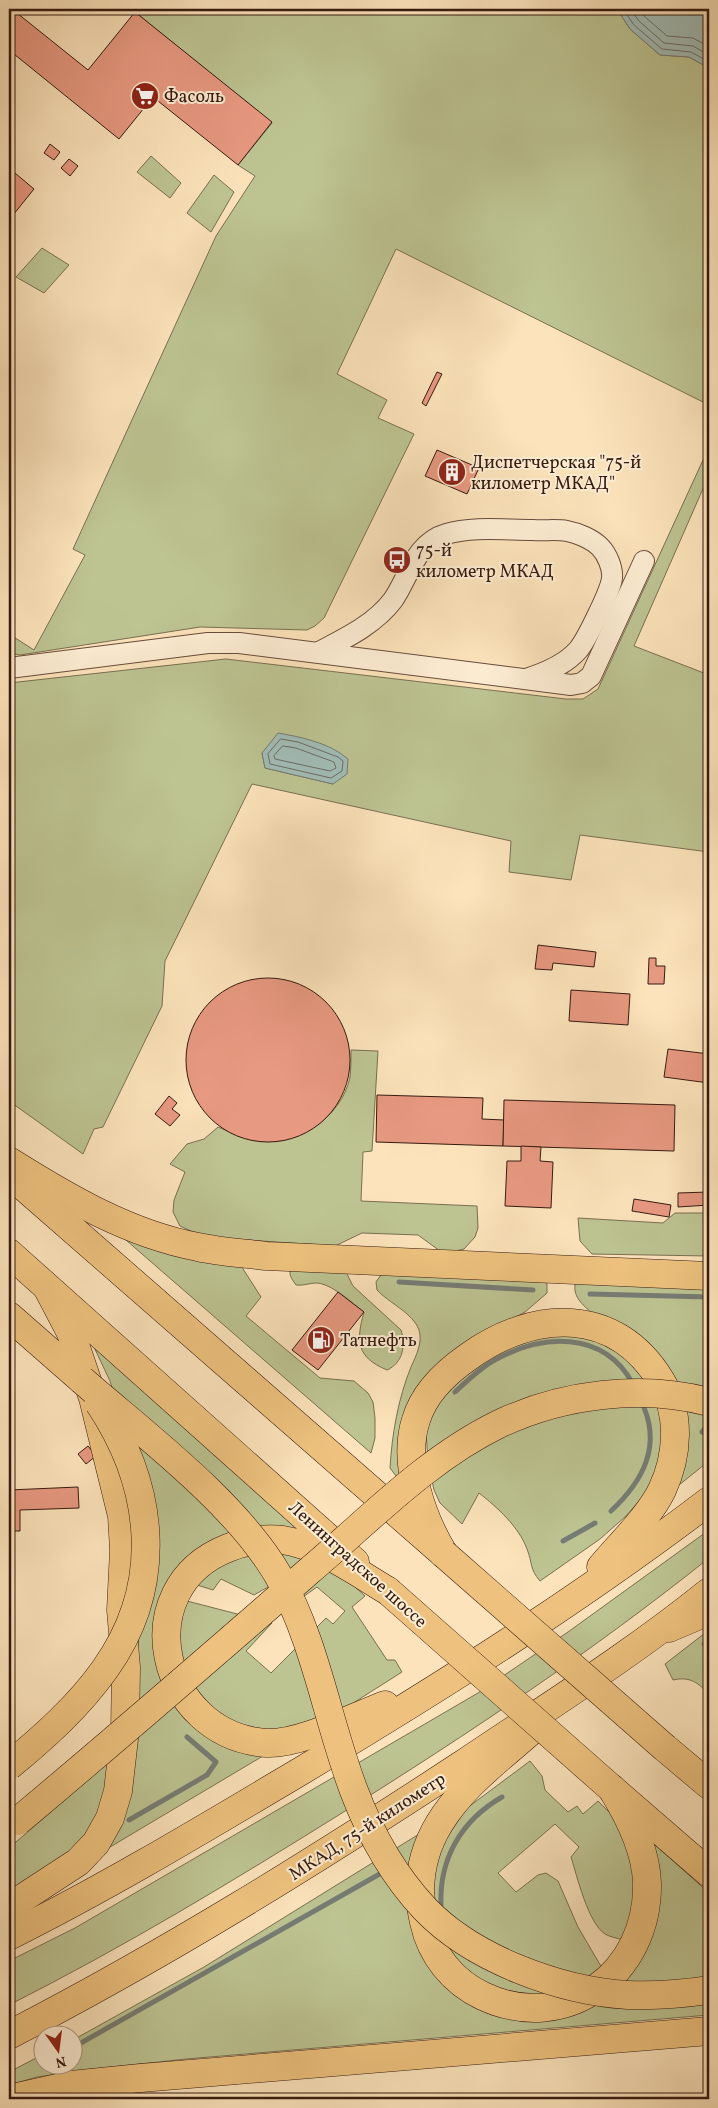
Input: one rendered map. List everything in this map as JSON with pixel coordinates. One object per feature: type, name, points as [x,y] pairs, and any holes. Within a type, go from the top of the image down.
[{"type":"main road","points":[[9,1161],[99,1214],[143,1232],[197,1247],[266,1256],[709,1276]]},
{"type":"main road","points":[[9,1174],[709,1786]]},
{"type":"main road","name":"Ленинградское шоссе","points":[[9,1253],[388,1591],[709,1873]]},
{"type":"main road","points":[[9,1907],[78,1862],[96,1843],[110,1818],[118,1791],[125,1730],[126,1667],[121,1610],[124,1550],[122,1516],[93,1398],[71,1333],[48,1289]]},
{"type":"main road","points":[[9,1316],[189,1473],[231,1514],[269,1560],[286,1590],[302,1627],[342,1755],[364,1815],[388,1860],[426,1909],[448,1928],[489,1955],[519,1969],[552,1980],[627,1995],[663,1995],[709,1990]]},
{"type":"main road","points":[[444,1554],[432,1534],[414,1469],[412,1436],[415,1422],[429,1394],[454,1366],[490,1342],[505,1335],[541,1323],[560,1321],[593,1326],[625,1342],[642,1356],[657,1374],[672,1404],[675,1444],[668,1476],[654,1504],[575,1597]]},
{"type":"main road","points":[[9,1766],[68,1714],[105,1669],[131,1622],[144,1576],[146,1532],[142,1495],[111,1424],[82,1380]]},
{"type":"main road","points":[[13,1825],[114,1741],[409,1485],[472,1439],[500,1424],[528,1413],[583,1399],[639,1394],[669,1395],[709,1402]]},
{"type":"main road","points":[[9,1936],[55,1913],[204,1829],[460,1674],[575,1597],[709,1501]]},
{"type":"main road","points":[[388,1591],[319,1552],[283,1540],[261,1540],[237,1544],[215,1553],[197,1566],[181,1584],[170,1610],[166,1636],[169,1661],[179,1689],[194,1710],[217,1728],[243,1739],[268,1743],[321,1730],[460,1674]]},
{"type":"main road","name":"МКАД, 75-й километр","points":[[9,2035],[99,1988],[251,1900],[582,1685],[661,1631],[709,1592]]},
{"type":"main road","points":[[661,1631],[709,1611]]},
{"type":"main road","points":[[582,1685],[460,1795],[439,1824],[433,1837],[421,1871],[419,1892],[426,1932],[434,1950],[457,1979],[473,1991],[494,2001],[511,2006],[546,2007],[569,2003],[603,1985],[629,1955],[638,1938],[643,1919],[647,1882],[644,1864],[635,1836],[624,1809],[611,1788]]},
{"type":"main road","points":[[666,1748],[709,1776]]},
{"type":"main road","points":[[9,2099],[72,2085],[141,2078],[709,2031]]},
{"type":"street","points":[[320,652],[374,620],[393,599],[413,562],[425,545],[445,534],[481,530],[567,531],[590,538],[601,548],[609,562],[612,578],[600,609],[579,650],[545,674],[522,680]]},
{"type":"street","points":[[9,668],[208,643],[240,643],[522,680],[570,685],[582,683],[591,676],[644,561]]},
{"type":"green space","points":[[119,9],[617,9],[630,29],[660,55],[689,57],[709,68],[709,405],[396,249],[337,374],[387,400],[378,418],[414,434],[324,618],[307,630],[200,627],[20,655],[9,653],[9,634],[34,650],[85,555],[73,549],[216,236],[255,176],[238,165],[272,123],[135,12]]},
{"type":"green space","points":[[151,156],[181,183],[170,198],[137,172]]},
{"type":"green space","points":[[214,175],[234,192],[211,232],[187,213]]},
{"type":"green space","points":[[42,248],[69,265],[44,293],[16,277]]},
{"type":"green space","points":[[709,447],[709,475],[634,646],[709,675],[709,852],[580,835],[571,880],[509,872],[511,841],[252,784],[165,961],[162,1006],[103,1127],[94,1129],[83,1154],[9,1101],[9,683],[226,659],[566,699],[583,699],[598,689]],"holes":[[[262,753],[333,784],[265,768]]]},
{"type":"green space","points":[[351,1050],[378,1051],[372,1151],[363,1152],[361,1201],[477,1206],[478,1228],[475,1237],[464,1249],[440,1251],[418,1235],[362,1233],[335,1246],[204,1237],[180,1226],[173,1212],[174,1200],[185,1172],[170,1164],[187,1144],[204,1139],[218,1127],[245,1138],[269,1142],[285,1140],[300,1135],[314,1127],[327,1117],[345,1092],[350,1077]]},
{"type":"green space","points":[[675,1213],[709,1213],[709,1256],[592,1254],[580,1241],[578,1218],[663,1223]]},
{"type":"green space","points":[[111,1227],[238,1261],[261,1297],[246,1316],[320,1378],[354,1381],[368,1393],[373,1402],[375,1418],[375,1438],[371,1453]]},
{"type":"green space","points":[[291,1268],[345,1270],[353,1286],[401,1330],[403,1347],[397,1363],[387,1370],[369,1360],[364,1354],[360,1340],[361,1322],[364,1312],[328,1286],[316,1283],[296,1285],[290,1275]]},
{"type":"green space","points":[[383,1272],[543,1278],[547,1284],[547,1293],[525,1312],[457,1350],[402,1484],[390,1468],[392,1442],[399,1404],[406,1379],[418,1349],[420,1335],[412,1318],[377,1290],[376,1282]]},
{"type":"green space","points":[[576,1281],[709,1286],[709,1461],[679,1485],[686,1427],[593,1314],[579,1300],[575,1291]]},
{"type":"green space","points":[[553,1331],[602,1339],[646,1374],[665,1429],[658,1471],[645,1494],[626,1516],[600,1539],[540,1581],[534,1573],[527,1549],[519,1533],[500,1511],[479,1493],[462,1524],[440,1503],[434,1490],[428,1462],[426,1431],[429,1412],[456,1377],[488,1353]]},
{"type":"green space","points":[[93,1345],[314,1536],[220,1538],[201,1546],[184,1562],[164,1684],[178,1709],[195,1726],[268,1753],[105,1850],[135,1670],[140,1628],[125,1428],[110,1381]]},
{"type":"green space","points":[[709,1530],[709,1558],[620,1626],[529,1691],[389,1783],[260,1864],[136,1937],[9,2005],[9,1961],[75,1928],[478,1693],[568,1632]]},
{"type":"green space","points":[[269,1545],[342,1575],[365,1596],[352,1607],[387,1660],[395,1660],[402,1672],[339,1712],[273,1732],[221,1719],[183,1675],[177,1630],[187,1601],[272,1623],[246,1651],[271,1673],[326,1618],[333,1624],[345,1611],[317,1587],[300,1599],[268,1587],[254,1595],[221,1579],[213,1590],[197,1585],[211,1569]]},
{"type":"green space","points":[[709,1630],[709,1695],[694,1682],[684,1679],[673,1680],[665,1664]]},
{"type":"green space","points":[[118,1754],[112,1790],[84,1844],[9,1893],[9,1848]]},
{"type":"green space","points":[[530,1761],[542,1776],[545,1790],[568,1812],[577,1806],[583,1814],[598,1801],[611,1814],[625,1837],[638,1890],[623,1940],[605,1934],[593,1920],[588,1910],[576,1876],[571,1857],[579,1847],[555,1824],[498,1873],[516,1892],[538,1875],[546,1873],[558,1881],[578,1927],[602,1968],[593,1978],[545,1998],[495,1989],[468,1971],[447,1949],[433,1893],[432,1876],[441,1846],[467,1808]]},
{"type":"green space","points":[[424,1831],[433,1973],[452,1993],[473,2007],[492,2015],[520,2019],[544,2018],[656,1921],[658,1882],[653,1843],[709,1893],[709,2015],[186,2059],[82,2070],[82,2035],[204,1967]]},
{"type":"green space","points":[[32,2060],[32,2076],[44,2076],[9,2085],[9,2072]]},
{"type":"water","points":[[617,9],[709,9],[709,68],[689,57],[660,55],[630,29]]},
{"type":"water","points":[[278,733],[315,741],[341,753],[348,759],[347,774],[333,784],[265,768],[262,753]]},
{"type":"building","points":[[9,9],[12,9],[88,70],[135,12],[272,122],[238,165],[153,97],[119,139],[9,50]]},
{"type":"building","points":[[50,144],[60,152],[54,160],[44,153]]},
{"type":"building","points":[[69,159],[78,166],[70,176],[61,168]]},
{"type":"building","points":[[9,168],[34,189],[9,220]]},
{"type":"building","points":[[437,372],[442,374],[426,406],[422,403]]},
{"type":"building","name":"Диспетчерская \"75-й километр МКАД\"","points":[[437,450],[479,468],[467,494],[425,476]]},
{"type":"building","points":[[538,945],[596,952],[594,967],[553,963],[552,970],[535,969]]},
{"type":"building","points":[[649,958],[656,958],[656,966],[665,966],[664,984],[648,984]]},
{"type":"building","points":[[260,978],[276,978],[299,984],[314,992],[326,1002],[336,1014],[344,1029],[350,1052],[350,1068],[344,1091],[336,1106],[326,1118],[314,1128],[299,1136],[276,1142],[260,1142],[237,1136],[222,1128],[200,1106],[190,1084],[186,1068],[186,1052],[192,1029],[200,1014],[222,992],[244,982]]},
{"type":"building","points":[[571,990],[630,994],[628,1025],[569,1021]]},
{"type":"building","points":[[668,1049],[709,1054],[709,1083],[664,1077]]},
{"type":"building","points":[[377,1095],[483,1098],[482,1119],[504,1120],[503,1146],[376,1142]]},
{"type":"building","points":[[169,1096],[177,1103],[172,1109],[180,1115],[170,1126],[155,1114]]},
{"type":"building","points":[[504,1100],[675,1105],[674,1151],[503,1146]]},
{"type":"building","points":[[521,1146],[541,1147],[540,1161],[553,1162],[551,1208],[505,1206],[507,1161],[521,1161]]},
{"type":"building","points":[[709,1192],[709,1205],[678,1207],[678,1193]]},
{"type":"building","points":[[634,1199],[671,1205],[669,1217],[632,1211]]},
{"type":"building","name":"Татнефть","points":[[338,1292],[364,1312],[318,1370],[292,1350]]},
{"type":"building","points":[[88,1446],[96,1456],[86,1464],[78,1454]]},
{"type":"building","points":[[78,1487],[79,1508],[20,1510],[20,1531],[9,1531],[9,1490]]},
{"type":"waterway","points":[[399,1282],[533,1290]]},
{"type":"waterway","points":[[590,1294],[709,1297]]},
{"type":"waterway","points":[[455,1392],[478,1371],[493,1361],[531,1345],[550,1342],[570,1342],[588,1345],[605,1353],[620,1366],[633,1384]]},
{"type":"waterway","points":[[611,1511],[640,1475],[650,1447],[647,1417],[641,1401]]},
{"type":"waterway","points":[[702,1432],[709,1424]]},
{"type":"waterway","points":[[563,1541],[595,1523]]},
{"type":"waterway","points":[[704,1644],[709,1640]]},
{"type":"waterway","points":[[129,1820],[207,1775],[216,1762],[187,1737]]},
{"type":"waterway","points":[[441,1905],[441,1888],[444,1872],[456,1842],[475,1817],[502,1797]]},
{"type":"waterway","points":[[82,2042],[385,1871]]},
{"type":"place","name":"Фасоль","points":[[145,96]]},
{"type":"place","name":"Диспетчерская \"75-й километр МКАД\"","points":[[452,472]]},
{"type":"place","name":"75-й километр МКАД","points":[[397,560]]},
{"type":"place","name":"Татнефть","points":[[321,1340]]}]
